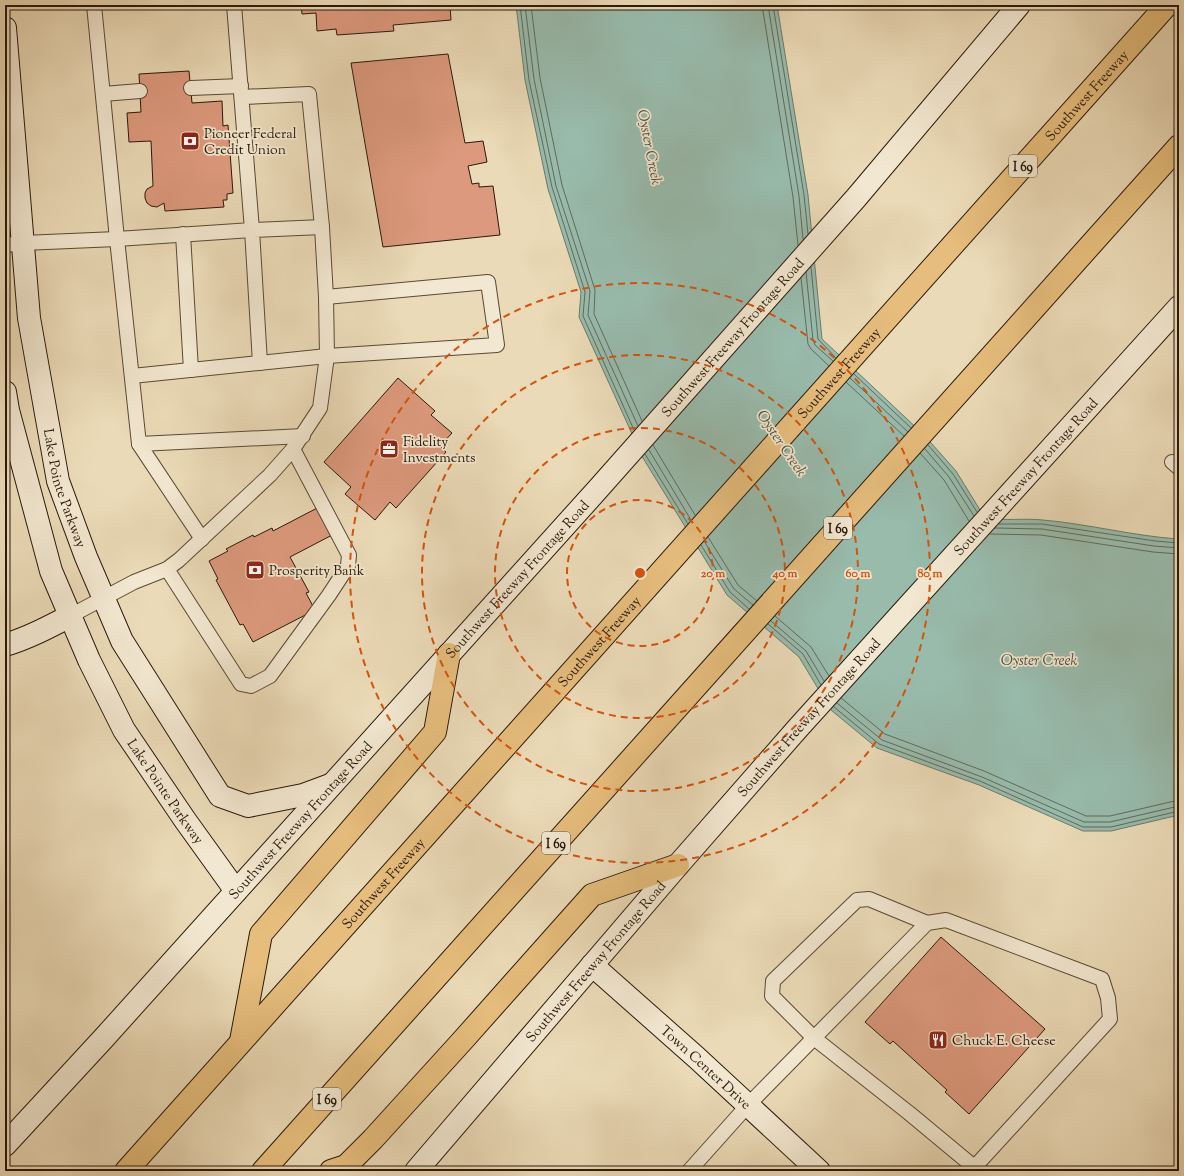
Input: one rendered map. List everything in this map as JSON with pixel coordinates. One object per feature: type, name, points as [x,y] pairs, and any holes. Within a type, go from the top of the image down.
[{"type":"highway","name":"Southwest Freeway","points":[[126,1171],[1168,5]]},
{"type":"highway","name":"I 69","points":[[263,1171],[1179,146]]},
{"type":"highway","points":[[242,1041],[262,934],[435,732],[449,654]]},
{"type":"highway","points":[[332,1171],[346,1166],[373,1139],[592,895],[678,864]]},
{"type":"main road","name":"Southwest Freeway Frontage Road","points":[[5,1145],[82,1062],[598,489],[856,198],[1019,5]]},
{"type":"main road","name":"Lake Pointe Parkway","points":[[5,28],[14,244],[29,318],[58,481],[86,557],[122,642],[220,796],[248,806],[303,795],[333,784]]},
{"type":"main road","name":"Southwest Freeway Frontage Road","points":[[416,1171],[678,864],[798,728],[1179,307]]},
{"type":"main road","name":"Lake Pointe Parkway","points":[[5,392],[8,410],[51,571],[89,660],[124,730],[185,820],[236,891]]},
{"type":"main road","points":[[5,645],[48,628],[70,616]]},
{"type":"main road","name":"Town Center Drive","points":[[592,965],[697,1058],[819,1171]]},
{"type":"lane","points":[[94,5],[139,444],[202,539]]},
{"type":"lane","points":[[234,5],[252,230],[260,363]]},
{"type":"lane","points":[[70,616],[134,582],[167,569],[179,560],[270,475],[303,436],[320,408],[327,356],[326,297],[322,227],[308,94],[190,88]]},
{"type":"lane","points":[[103,94],[140,91]]},
{"type":"lane","points":[[14,244],[322,227]]},
{"type":"lane","points":[[183,234],[191,370]]},
{"type":"lane","points":[[132,376],[327,356],[497,344],[488,282],[326,297]]},
{"type":"lane","points":[[139,444],[303,436]]},
{"type":"lane","points":[[167,569],[241,684],[251,686],[270,676],[329,595],[348,566],[349,555],[293,449]]},
{"type":"lane","points":[[869,899],[927,923],[946,920],[1102,979],[1108,998],[1110,1019],[973,1169],[814,1038],[772,996],[773,981],[857,900],[869,899]]},
{"type":"lane","points":[[688,1171],[748,1105],[927,923]]},
{"type":"water","name":"Oyster Creek","points":[[516,5],[777,5],[808,195],[822,339],[923,434],[956,471],[985,518],[1036,519],[1179,539],[1179,815],[1111,831],[1083,831],[979,785],[877,748],[831,710],[799,657],[727,595],[643,458],[579,317],[581,292],[548,189],[525,80]]},
{"type":"building","points":[[301,5],[450,5],[451,20],[393,25],[394,31],[337,35],[336,29],[317,31],[316,13],[302,14]]},
{"type":"building","points":[[448,54],[465,143],[483,141],[487,162],[468,166],[472,184],[479,183],[479,187],[493,186],[500,235],[383,247],[351,63]]},
{"type":"building","name":"Pioneer Federal Credit Union","points":[[189,71],[192,103],[222,101],[223,126],[228,125],[233,193],[227,194],[227,200],[223,200],[224,207],[165,211],[164,203],[157,207],[151,206],[147,203],[145,198],[147,189],[153,186],[151,141],[129,142],[127,113],[141,112],[139,74]]},
{"type":"building","name":"Fidelity Investments","points":[[398,378],[435,411],[431,415],[452,433],[440,446],[446,452],[396,508],[390,502],[375,520],[345,494],[351,487],[324,462]]},
{"type":"building","name":"Prosperity Bank","points":[[321,506],[336,533],[290,557],[309,592],[306,593],[315,610],[253,642],[243,624],[240,625],[216,580],[218,579],[209,561],[228,551],[226,549],[253,535],[254,537],[272,528],[273,531]]},
{"type":"building","points":[[941,937],[1045,1029],[969,1114],[945,1092],[947,1090],[893,1041],[890,1044],[865,1022]]},
{"type":"place","name":"Pioneer Federal Credit Union","points":[[190,141]]},
{"type":"place","name":"Fidelity Investments","points":[[389,449]]},
{"type":"place","name":"Prosperity Bank","points":[[255,570]]},
{"type":"place","name":"Chuck E. Cheese","points":[[938,1040]]}]
